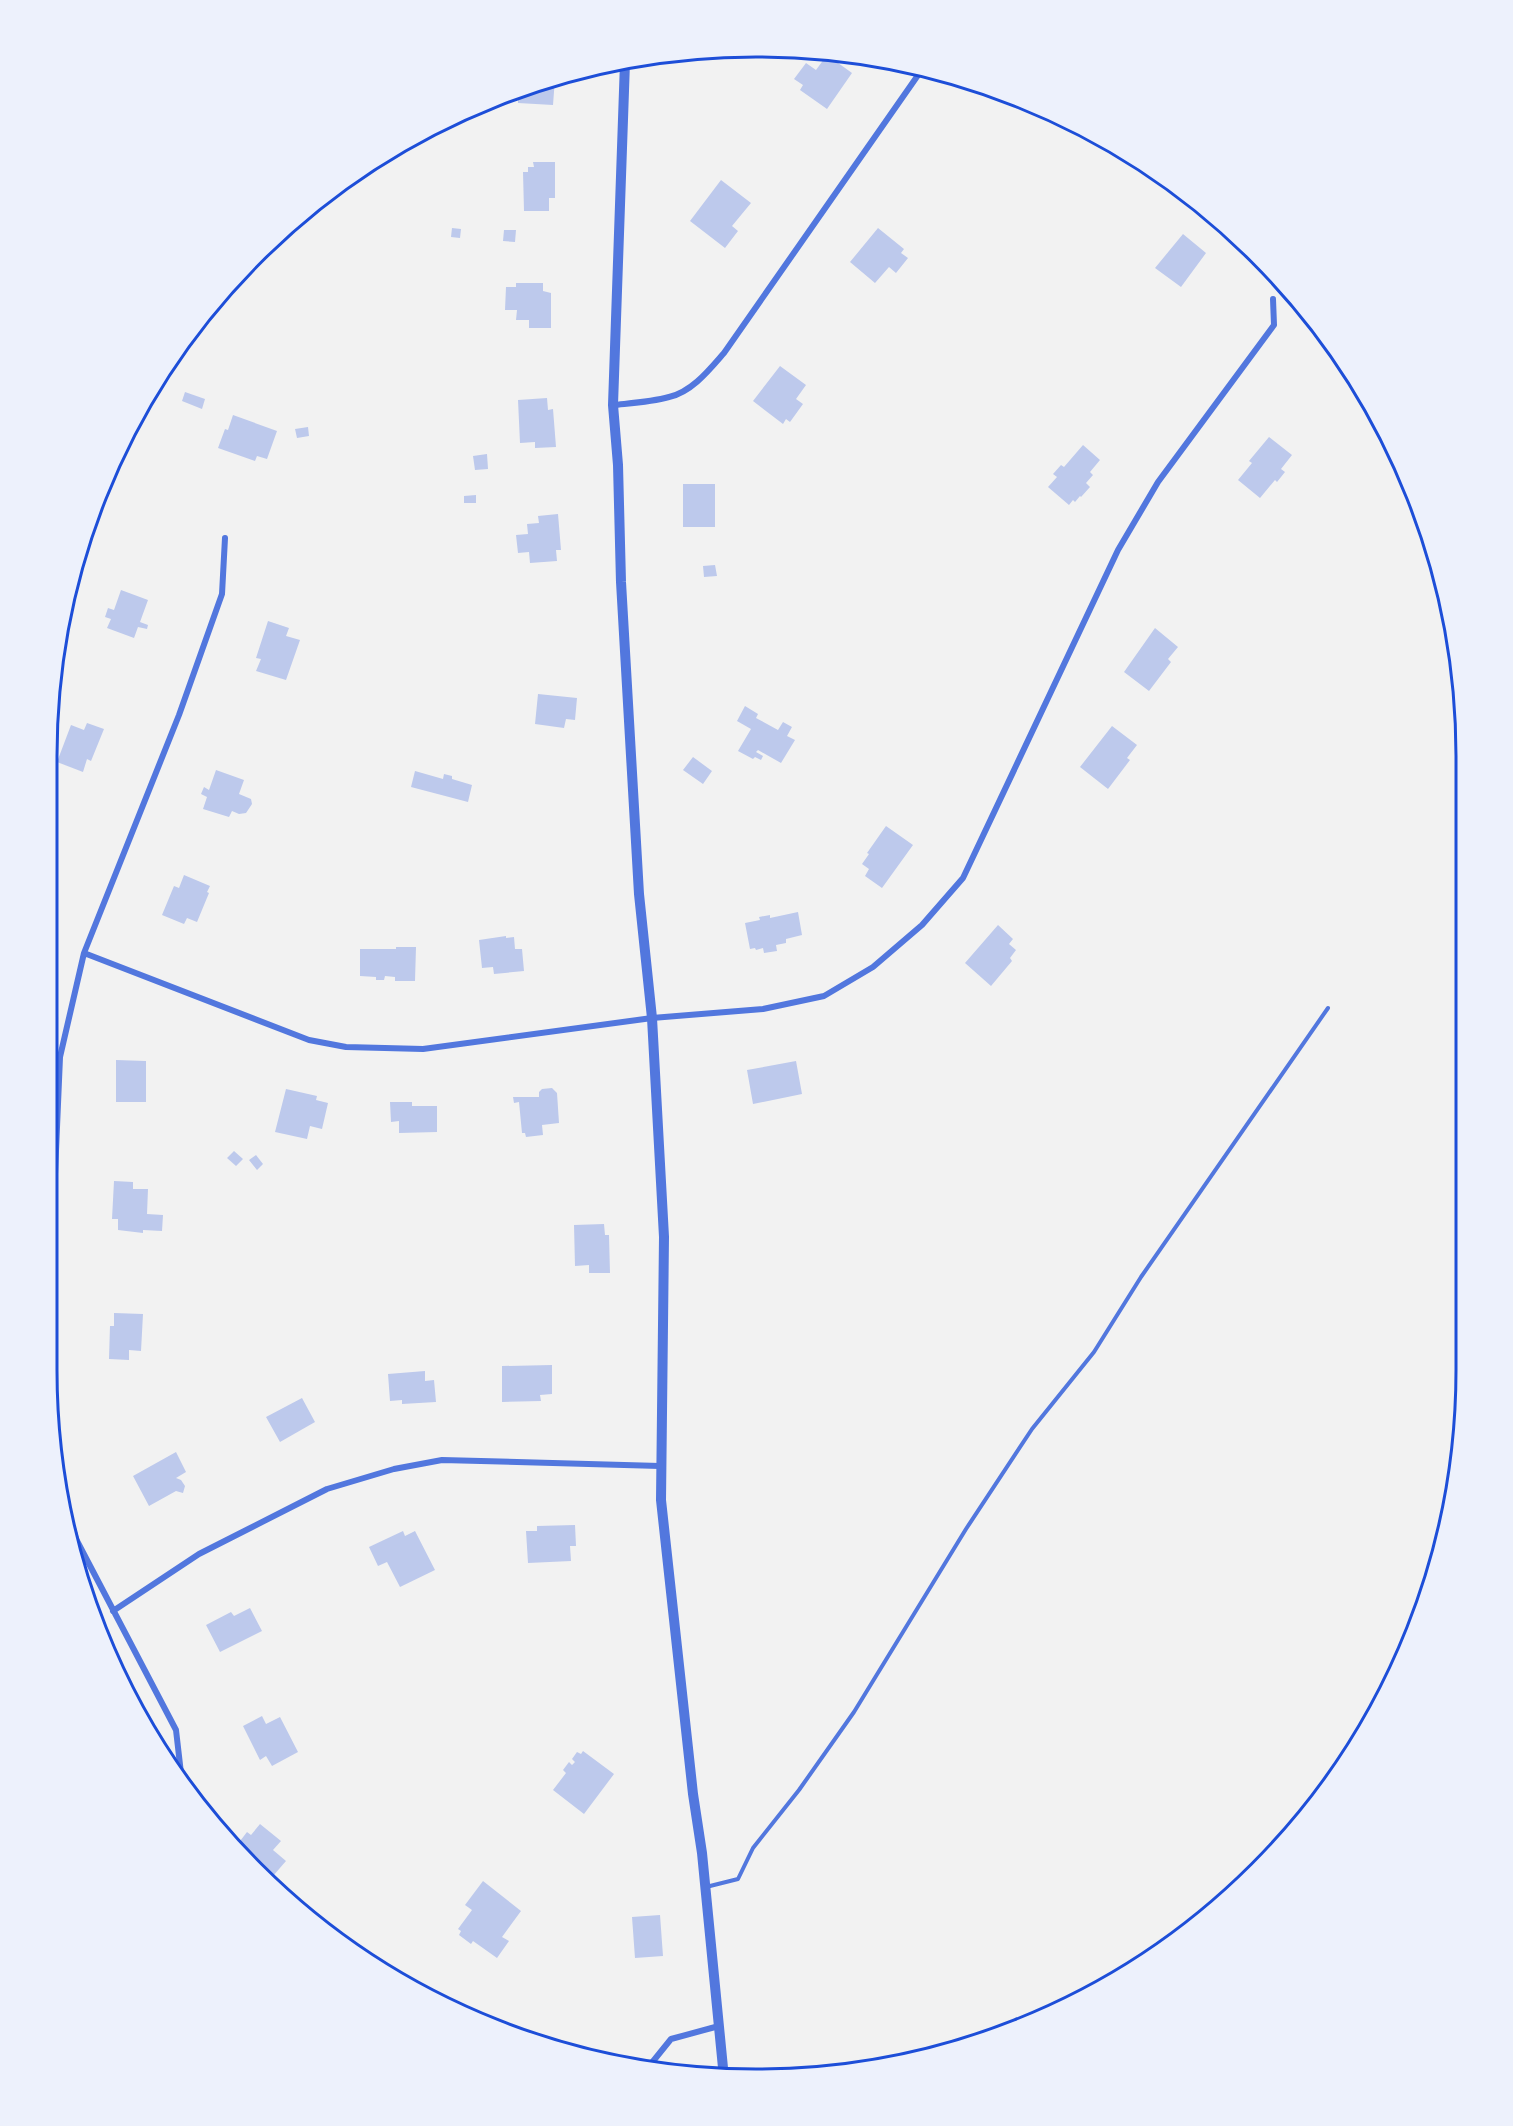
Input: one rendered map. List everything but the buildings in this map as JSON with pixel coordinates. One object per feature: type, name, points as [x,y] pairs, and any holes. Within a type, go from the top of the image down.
[{"type":"street","points":[[625,69],[613,405],[618,465],[621,582],[638,883],[652,1018],[664,1237],[661,1500],[723,2068]]},
{"type":"street","points":[[613,405],[672,397],[706,373],[724,353],[917,76]]},
{"type":"street","points":[[84,953],[309,1040],[346,1047],[423,1049],[652,1018],[763,1009],[824,996],[873,967],[922,925],[963,878],[1118,550],[1158,482],[1274,325],[1274,299]]},
{"type":"street","points":[[57,1127],[60,1057],[84,953],[180,715],[222,594],[225,537]]},
{"type":"street","points":[[113,1611],[199,1554],[327,1488],[394,1469],[442,1460],[660,1466]]},
{"type":"street","points":[[80,1547],[176,1730],[180,1765]]},
{"type":"street","points":[[653,2061],[671,2039],[719,2026]]},
{"type":"lane","points":[[705,1887],[738,1879],[753,1848],[799,1790],[854,1712],[966,1529],[1032,1429],[1094,1352],[1141,1276],[1328,1008]]}]
